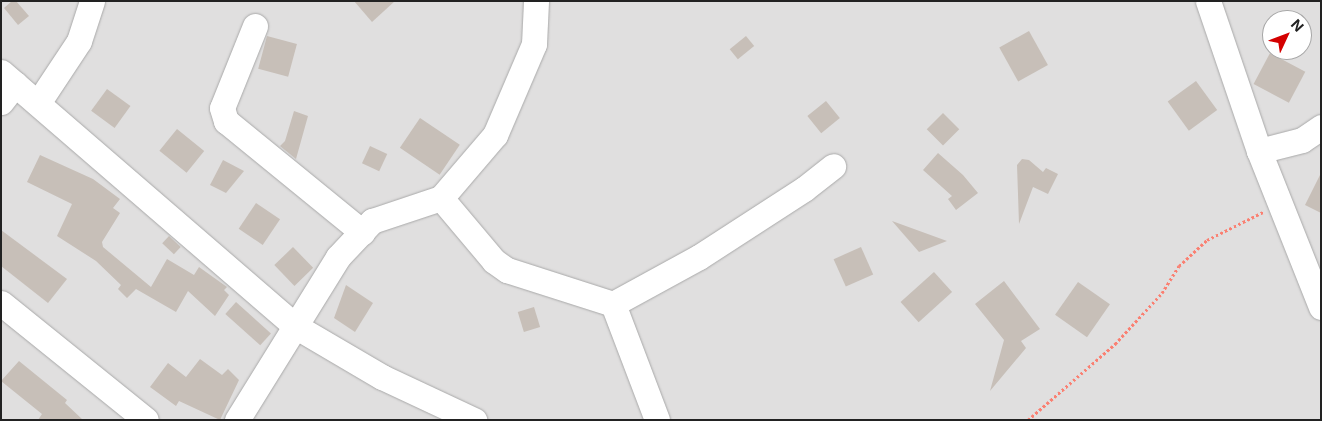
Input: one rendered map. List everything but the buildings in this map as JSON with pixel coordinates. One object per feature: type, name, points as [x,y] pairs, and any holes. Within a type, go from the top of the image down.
[{"type":"street","points":[[38,103],[79,41],[92,1]]},
{"type":"street","points":[[237,420],[338,257],[372,221],[441,198],[495,135],[534,44],[536,1]]},
{"type":"street","points":[[1208,1],[1259,152],[1321,307]]},
{"type":"street","points":[[255,26],[222,108],[226,121],[362,232]]},
{"type":"street","points":[[6,86],[38,103],[295,326],[382,377],[474,420]]},
{"type":"street","points":[[1259,152],[1302,140],[1321,127]]},
{"type":"street","points":[[441,198],[494,261],[507,270],[613,304],[699,256],[804,189],[833,166]]},
{"type":"street","points":[[1,303],[146,420]]},
{"type":"street","points":[[613,304],[657,420]]},
{"type":"path","points":[[1028,420],[1115,344],[1162,293],[1179,266],[1207,240],[1280,203]]},
{"type":"shaded area","points":[[1,1],[1321,1],[1321,420],[1,420]]}]
